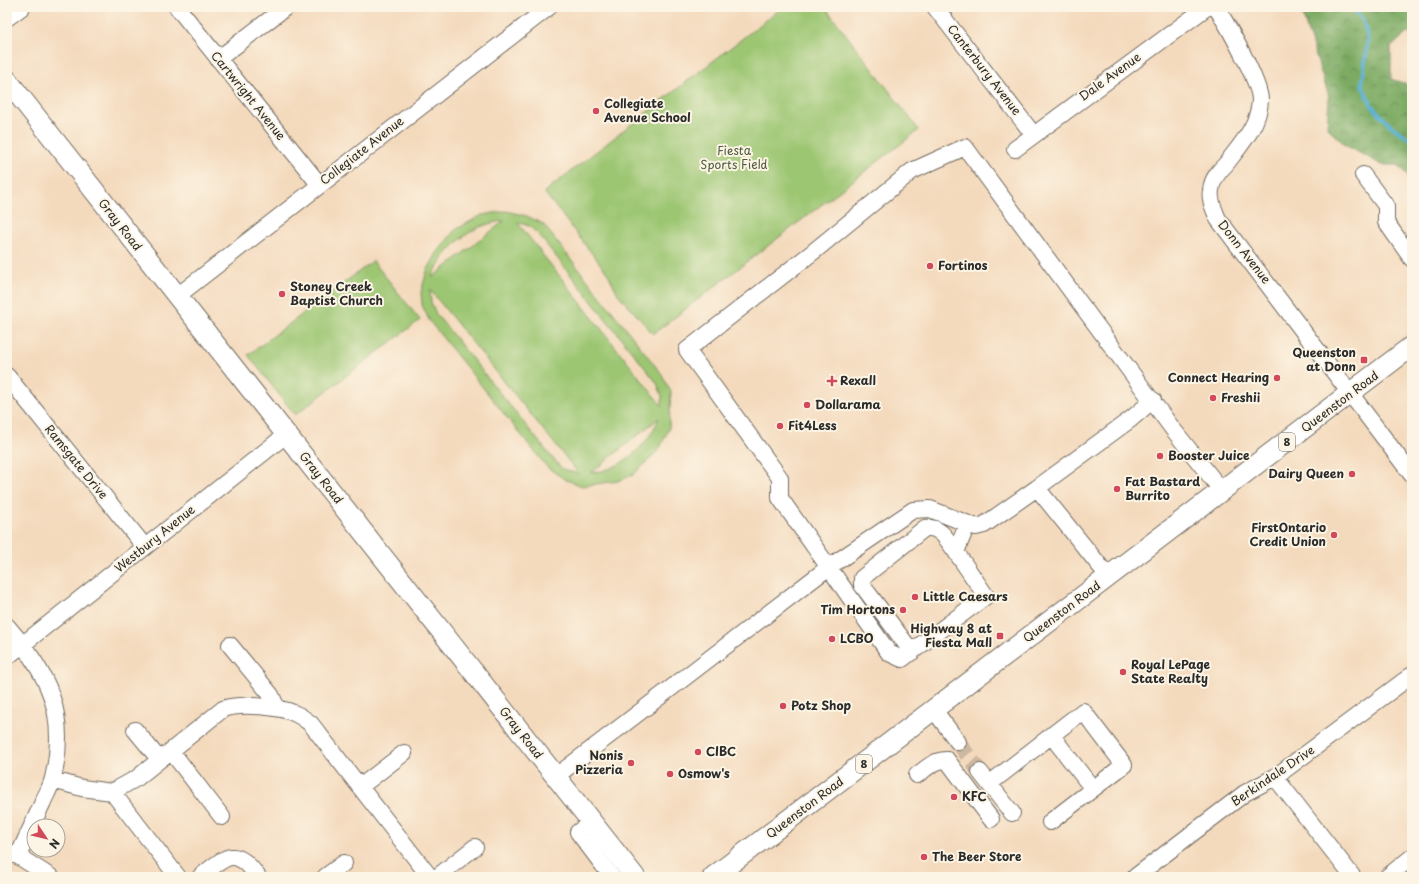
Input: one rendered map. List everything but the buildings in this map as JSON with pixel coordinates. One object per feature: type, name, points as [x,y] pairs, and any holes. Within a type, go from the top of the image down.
[{"type":"main road","name":"Gray Road","points":[[7,80],[176,297],[287,434],[555,776],[579,832],[635,877]]},
{"type":"main road","name":"Queenston Road","points":[[713,877],[1412,346]]},
{"type":"street","points":[[7,18],[22,7]]},
{"type":"street","name":"Cartwright Avenue","points":[[177,7],[319,184]]},
{"type":"street","points":[[218,59],[286,7]]},
{"type":"street","name":"Collegiate Avenue","points":[[176,297],[319,184],[549,7]]},
{"type":"street","name":"Canterbury Avenue","points":[[935,7],[1033,134]]},
{"type":"street","name":"Dale Avenue","points":[[1015,149],[1033,134],[1207,7]]},
{"type":"street","name":"Donn Avenue","points":[[1216,7],[1246,62],[1260,98],[1258,112],[1248,135],[1215,177],[1211,189],[1211,203],[1218,219],[1412,475]]},
{"type":"street","points":[[912,652],[862,585],[862,578],[925,528],[932,527],[938,530],[956,552],[986,596],[912,652],[902,659],[889,653],[780,498],[780,478],[687,350],[813,252],[912,171],[965,147],[1153,400],[1172,428],[1222,491]]},
{"type":"street","points":[[1363,175],[1386,206],[1386,222],[1412,259]]},
{"type":"street","name":"Ramsgate Drive","points":[[7,376],[145,547]]},
{"type":"street","points":[[555,776],[829,567],[913,510],[930,509],[967,525],[976,527],[984,525],[1131,419],[1153,400]]},
{"type":"street","name":"Westbury Avenue","points":[[7,657],[287,434]]},
{"type":"street","points":[[1037,488],[1108,576]]},
{"type":"street","points":[[956,552],[967,525]]},
{"type":"street","points":[[7,626],[23,644],[50,689],[55,706],[60,736],[53,780],[13,855],[51,877]]},
{"type":"street","points":[[230,645],[271,695],[277,708]]},
{"type":"street","name":"Berkindale Drive","points":[[1135,877],[1245,793],[1275,777],[1412,675]]},
{"type":"street","points":[[53,780],[82,788],[112,792],[137,778],[223,709],[232,706],[277,708],[297,714],[311,724],[373,806],[430,877]]},
{"type":"street","points":[[934,710],[958,742]]},
{"type":"street","points":[[1012,813],[985,778],[1051,735],[1083,711],[1124,765],[1050,822]]},
{"type":"street","points":[[136,730],[165,755],[222,817]]},
{"type":"street","points":[[1051,735],[1093,789]]},
{"type":"street","points":[[360,787],[404,753]]},
{"type":"street","points":[[917,775],[933,763],[940,760],[947,760],[991,819]]},
{"type":"street","points":[[1275,777],[1353,877]]},
{"type":"street","points":[[112,792],[178,877]]},
{"type":"street","points":[[579,832],[612,877]]},
{"type":"street","points":[[437,877],[475,847]]},
{"type":"street","points":[[200,877],[221,860],[230,857],[240,858],[248,863],[258,877]]},
{"type":"street","points":[[1387,877],[1412,857]]},
{"type":"street","points":[[325,877],[344,863]]},
{"type":"green space","name":"Fiesta Sports Field","points":[[783,7],[825,7],[919,130],[653,334],[618,294],[608,274],[544,192]]},
{"type":"green space","points":[[1300,7],[1412,7],[1412,32],[1407,33],[1391,47],[1391,79],[1412,86],[1412,179],[1398,165],[1382,165],[1345,145],[1327,127],[1329,97]]},
{"type":"green space","points":[[506,211],[527,216],[543,224],[661,373],[671,392],[669,428],[659,450],[633,475],[618,481],[582,486],[564,479],[547,467],[430,322],[422,305],[421,292],[427,271],[437,253],[455,230],[482,215]],"holes":[[[504,221],[432,277],[452,247],[470,232],[492,223]],[[517,222],[529,226],[538,234],[657,383],[662,396],[662,406]],[[430,290],[579,474],[563,469],[554,460],[436,314],[431,302]],[[659,418],[648,438],[632,455],[613,467],[603,471],[591,473]]]},
{"type":"green space","points":[[373,261],[420,320],[295,415],[248,355]]},
{"type":"waterway","points":[[1351,7],[1363,20],[1368,39],[1362,85],[1372,106],[1390,125],[1412,141]]},
{"type":"tunnel","points":[[958,742],[980,772]]},
{"type":"place","name":"Collegiate Avenue School","points":[[596,111]]},
{"type":"place","name":"Fortinos","points":[[930,266]]},
{"type":"place","name":"Stoney Creek Baptist Church","points":[[282,294]]},
{"type":"place","name":"Queenston at Donn","points":[[1364,360]]},
{"type":"place","name":"Connect Hearing","points":[[1277,378]]},
{"type":"place","name":"Rexall","points":[[832,381]]},
{"type":"place","name":"Freshii","points":[[1213,398]]},
{"type":"place","name":"Dollarama","points":[[807,405]]},
{"type":"place","name":"Fit4Less","points":[[780,426]]},
{"type":"place","name":"Booster Juice","points":[[1160,456]]},
{"type":"place","name":"Dairy Queen","points":[[1352,474]]},
{"type":"place","name":"Fat Bastard Burrito","points":[[1117,489]]},
{"type":"place","name":"FirstOntario Credit Union","points":[[1334,535]]},
{"type":"place","name":"Little Caesars","points":[[915,597]]},
{"type":"place","name":"Tim Hortons","points":[[903,610]]},
{"type":"place","name":"Highway 8 at Fiesta Mall","points":[[1000,636]]},
{"type":"place","name":"LCBO","points":[[832,639]]},
{"type":"place","name":"Royal LePage State Realty","points":[[1123,672]]},
{"type":"place","name":"Potz Shop","points":[[783,706]]},
{"type":"place","name":"CIBC","points":[[698,752]]},
{"type":"place","name":"Nonis Pizzeria","points":[[631,763]]},
{"type":"place","name":"Osmow's","points":[[670,774]]},
{"type":"place","name":"KFC","points":[[954,797]]},
{"type":"place","name":"The Beer Store","points":[[924,857]]}]
